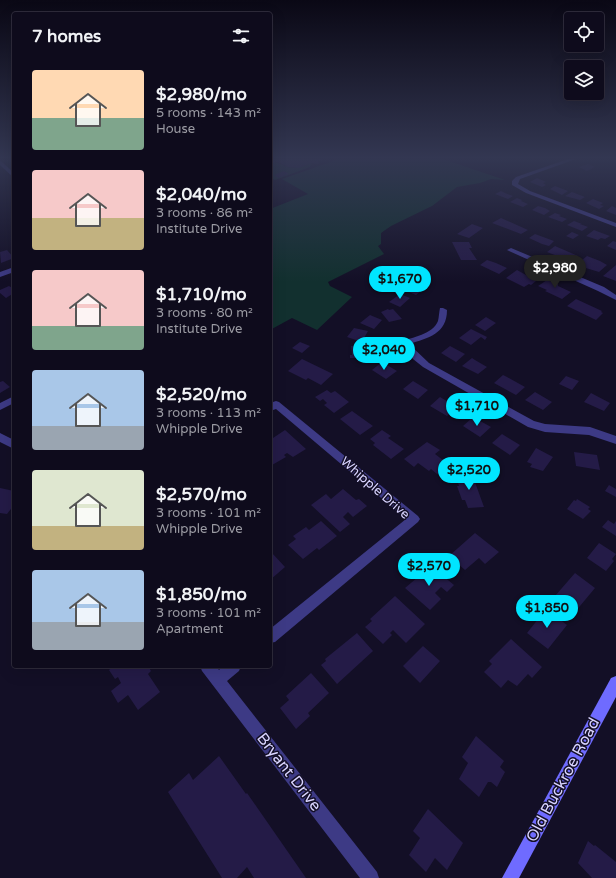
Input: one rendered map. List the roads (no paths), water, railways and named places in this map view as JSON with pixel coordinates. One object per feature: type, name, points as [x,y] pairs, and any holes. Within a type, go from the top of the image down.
[{"type":"street","points":[[549,200],[616,226]]},
{"type":"street","points":[[511,250],[602,289],[616,298]]},
{"type":"street","points":[[0,275],[12,270]]},
{"type":"street","points":[[443,310],[442,322],[437,328],[422,338],[403,342],[416,357],[426,365],[525,421],[545,428],[590,431],[616,440]]},
{"type":"street","points":[[0,407],[12,401]]},
{"type":"street","name":"Whipple Drive","points":[[272,407],[276,404],[414,519],[272,634]]},
{"type":"street","points":[[0,437],[12,444]]},
{"type":"street","name":"Bryant Drive","points":[[210,668],[371,878]]},
{"type":"street","points":[[218,679],[232,668]]},
{"type":"street","name":"Old Buckroe Road","points":[[510,878],[616,683]]}]
